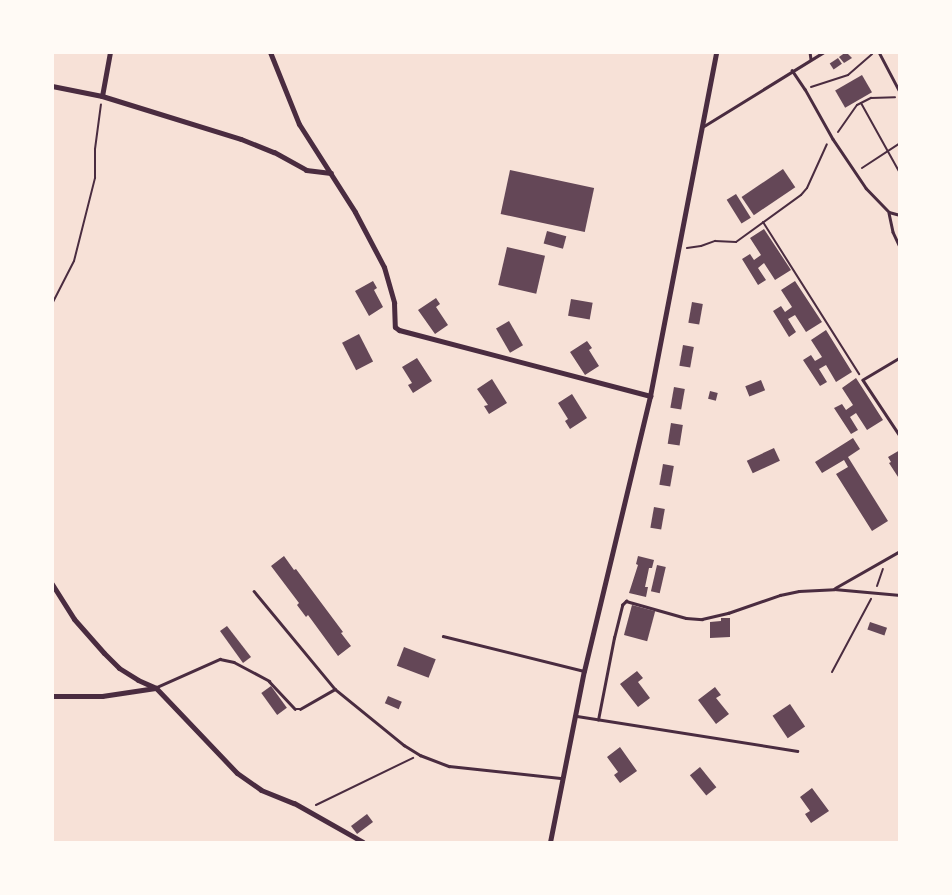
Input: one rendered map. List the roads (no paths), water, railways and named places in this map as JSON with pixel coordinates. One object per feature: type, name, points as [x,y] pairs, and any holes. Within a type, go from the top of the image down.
[{"type":"street","points":[[102,96],[110,52]]},
{"type":"street","points":[[270,52],[299,124],[355,212],[384,267],[394,303],[393,322],[399,330],[650,396]]},
{"type":"street","points":[[550,842],[584,671],[650,396],[716,52]]},
{"type":"street","points":[[52,86],[102,96],[240,139],[274,152],[314,173],[330,174]]},
{"type":"street","points":[[52,584],[74,619],[104,654],[119,668],[156,688],[208,744],[250,783],[261,790],[294,803],[363,842]]},
{"type":"street","points":[[52,696],[102,696],[156,688]]},
{"type":"lane","points":[[810,52],[811,59]]},
{"type":"lane","points":[[702,127],[824,52]]},
{"type":"lane","points":[[879,52],[900,92]]},
{"type":"lane","points":[[792,70],[805,89],[833,140],[874,198],[888,212],[900,215]]},
{"type":"lane","points":[[888,212],[893,232],[900,247]]},
{"type":"lane","points":[[900,358],[863,380],[900,436]]},
{"type":"lane","points":[[834,589],[900,551]]},
{"type":"lane","points":[[598,720],[614,638],[622,605],[626,602],[686,618],[702,619],[728,613],[780,594],[834,589],[900,595]]},
{"type":"lane","points":[[254,591],[335,689],[404,745],[420,755],[449,766],[562,778]]},
{"type":"lane","points":[[443,636],[584,671]]},
{"type":"lane","points":[[156,688],[220,659],[234,662],[268,681],[294,709],[300,709],[335,689]]},
{"type":"lane","points":[[575,716],[797,751]]}]
